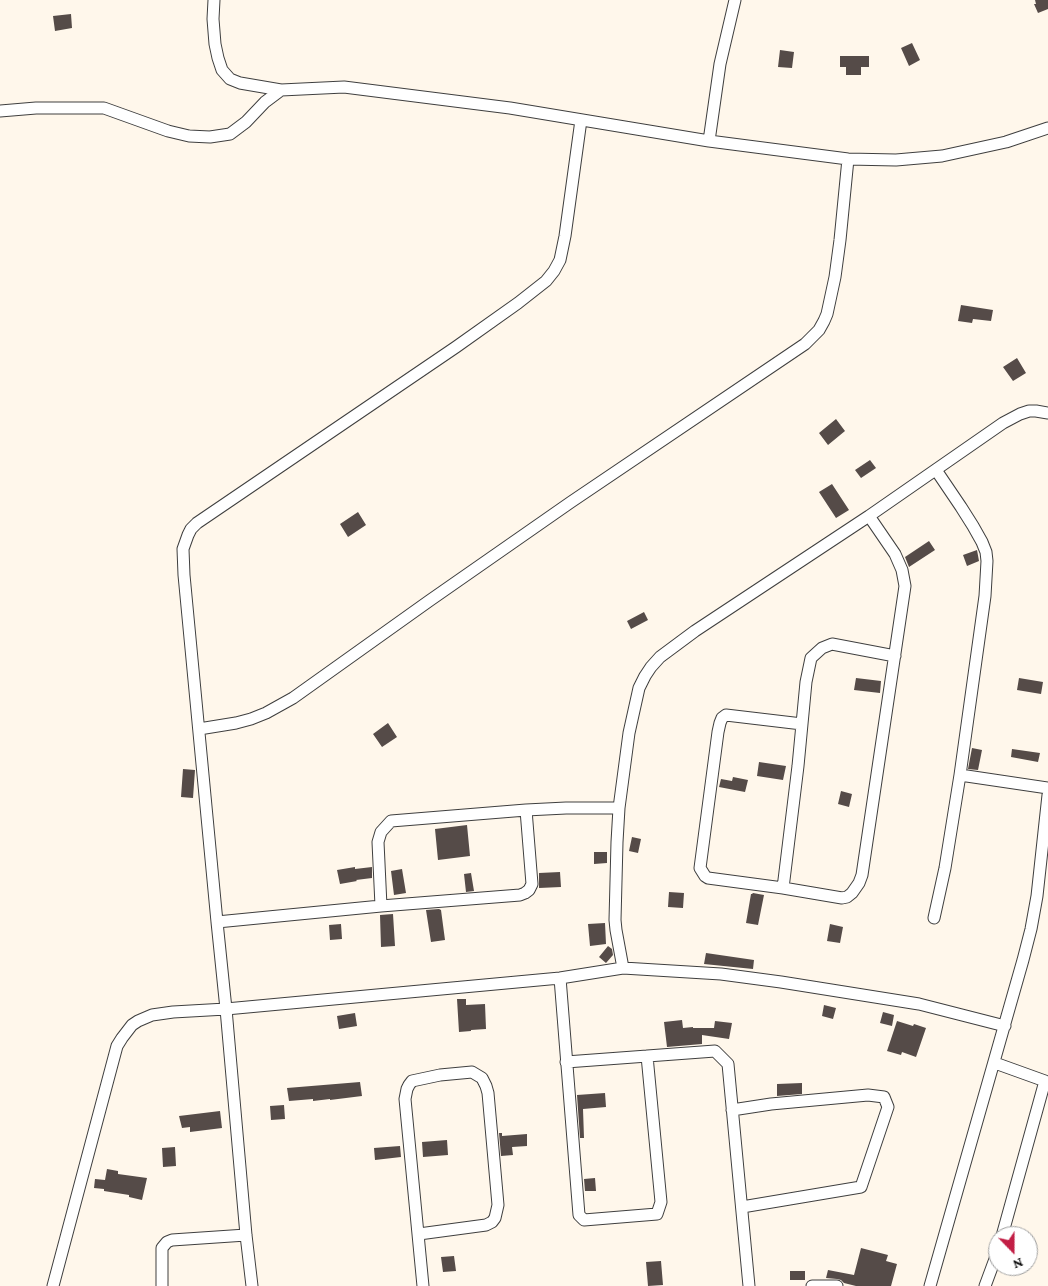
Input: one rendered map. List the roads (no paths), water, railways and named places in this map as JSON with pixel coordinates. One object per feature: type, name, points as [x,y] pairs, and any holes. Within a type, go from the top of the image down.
[{"type":"street","points":[[214,0],[215,44],[222,70],[230,78],[240,83],[281,90],[344,87],[510,108],[709,141],[848,159],[896,160],[942,156],[1006,142],[1048,128]]},
{"type":"street","points":[[709,141],[720,64],[735,0]]},
{"type":"street","points":[[0,111],[36,108],[104,108],[168,131],[189,136],[210,137],[230,134],[281,90]]},
{"type":"street","points":[[252,1286],[184,575],[184,542],[191,528],[197,523],[464,341],[546,281],[554,271],[562,252],[581,120]]},
{"type":"street","points":[[199,729],[251,719],[293,698],[570,502],[805,344],[819,330],[827,314],[840,240],[848,159]]},
{"type":"street","points":[[622,968],[615,920],[619,808],[630,733],[640,688],[651,667],[660,657],[695,631],[869,516],[1011,418],[1036,410],[1048,413]]},
{"type":"street","points":[[934,918],[945,868],[960,775],[985,596],[987,560],[982,542],[973,526],[936,470]]},
{"type":"street","points":[[802,724],[726,715],[722,718],[718,732],[700,868],[708,878],[842,898],[852,893],[860,883],[904,586],[902,570],[895,554],[869,516]]},
{"type":"street","points":[[783,888],[806,682],[811,658],[817,651],[832,644],[895,656]]},
{"type":"street","points":[[960,775],[1048,788]]},
{"type":"street","points":[[930,1286],[995,1063],[1031,929],[1046,834],[1048,796]]},
{"type":"street","points":[[382,906],[378,842],[382,832],[391,821],[526,810],[619,808]]},
{"type":"street","points":[[217,922],[520,895],[529,890],[532,884],[526,810]]},
{"type":"street","points":[[53,1286],[117,1046],[126,1032],[138,1021],[152,1015],[168,1012],[226,1009],[560,978],[622,968],[721,974],[781,982],[919,1004],[1005,1026]]},
{"type":"street","points":[[560,978],[578,1215],[584,1220],[657,1214],[661,1202],[647,1056]]},
{"type":"street","points":[[566,1062],[715,1051],[728,1064],[749,1286]]},
{"type":"street","points":[[995,1063],[1045,1081],[1005,1226]]},
{"type":"street","points":[[419,1234],[486,1226],[495,1218],[498,1205],[488,1093],[482,1078],[472,1072],[440,1075],[412,1081],[407,1089],[405,1099],[423,1286]]},
{"type":"street","points":[[732,1110],[771,1104],[868,1095],[884,1097],[888,1107],[861,1187],[742,1207]]},
{"type":"street","points":[[162,1286],[162,1248],[167,1242],[172,1240],[246,1235]]},
{"type":"street","points":[[812,1286],[837,1286]]}]
